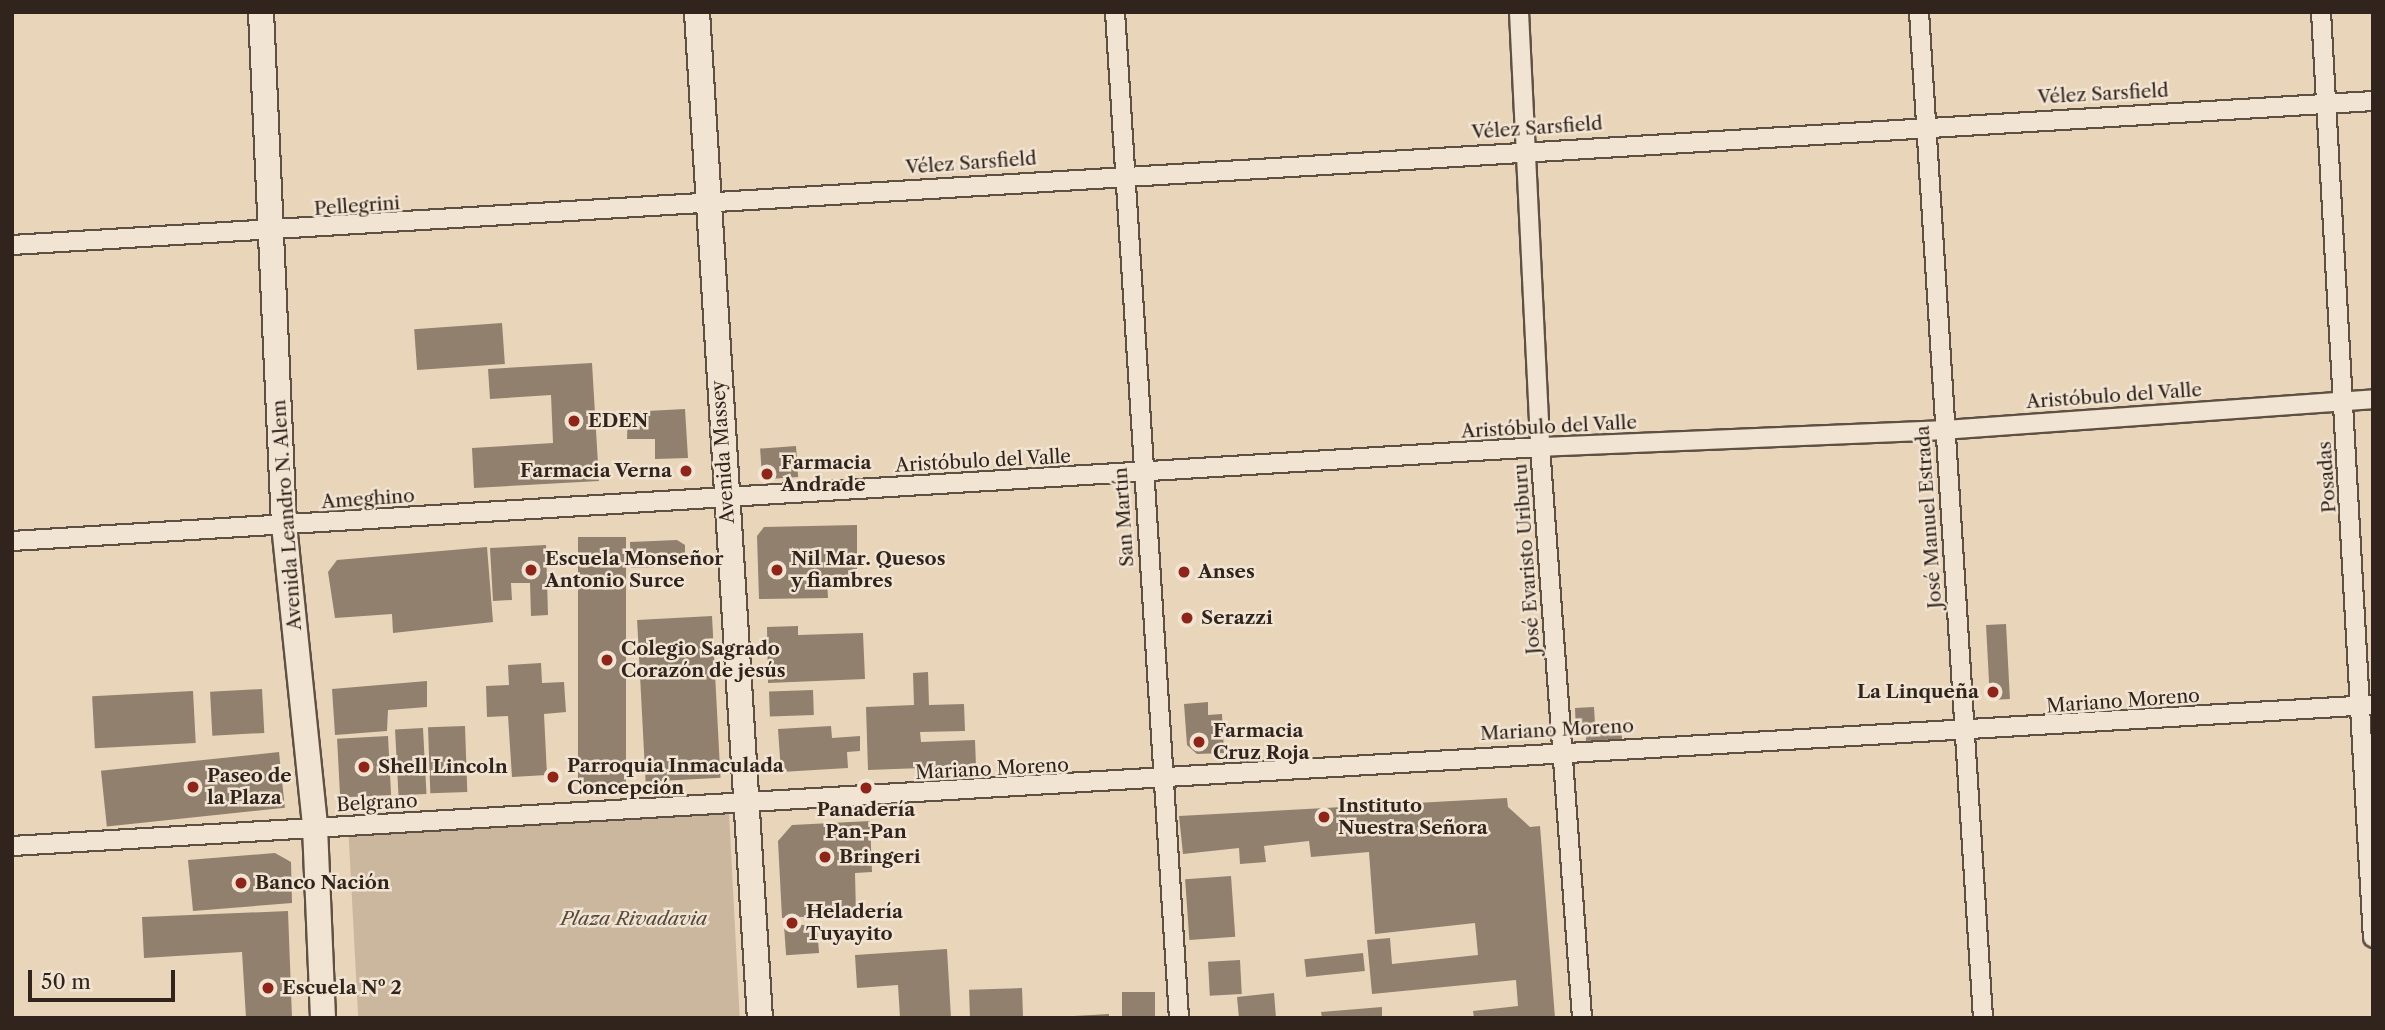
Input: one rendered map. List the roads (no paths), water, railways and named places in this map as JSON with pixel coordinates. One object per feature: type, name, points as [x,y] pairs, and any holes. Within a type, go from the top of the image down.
[{"type":"main road","name":"Avenida Leandro N. Alem","points":[[261,12],[284,525],[315,827],[323,1018]]},
{"type":"main road","name":"Avenida Massey","points":[[697,12],[705,204],[727,497],[760,1018]]},
{"type":"street","name":"San Martín","points":[[1115,12],[1122,173],[1166,780],[1180,1018]]},
{"type":"street","name":"José Evaristo Uriburu","points":[[1519,12],[1528,149],[1540,447],[1582,1018]]},
{"type":"street","name":"José Manuel Estrada","points":[[1919,12],[1924,124],[1983,1018]]},
{"type":"street","name":"Posadas","points":[[2321,12],[2343,400],[2368,706],[2373,939]]},
{"type":"street","name":"Vélez Sarsfield","points":[[705,204],[1122,173],[1924,124],[2373,101]]},
{"type":"street","name":"Pellegrini","points":[[12,245],[270,232],[705,204]]},
{"type":"street","name":"Aristóbulo del Valle","points":[[727,497],[1540,447],[1944,430],[2373,398]]},
{"type":"street","name":"Ameghino","points":[[12,541],[727,497]]},
{"type":"street","name":"Mariano Moreno","points":[[745,802],[1166,780],[1562,749],[1966,733],[2368,706]]},
{"type":"street","name":"Belgrano","points":[[12,846],[745,802]]},
{"type":"place","name":"EDEN","points":[[574,421]]},
{"type":"place","name":"Farmacia Verna","points":[[686,471]]},
{"type":"place","name":"Farmacia Andrade","points":[[767,474]]},
{"type":"place","name":"Escuela Monseñor Antonio Surce","points":[[531,570]]},
{"type":"place","name":"Nil Mar. Quesos y fiambres","points":[[777,570]]},
{"type":"place","name":"Anses","points":[[1184,572]]},
{"type":"place","name":"Serazzi","points":[[1187,618]]},
{"type":"place","name":"Colegio Sagrado Corazón de jesús","points":[[607,660]]},
{"type":"place","name":"La Linqueña","points":[[1993,692]]},
{"type":"place","name":"Farmacia Cruz Roja","points":[[1199,742]]},
{"type":"place","name":"Shell Lincoln","points":[[364,767]]},
{"type":"place","name":"Parroquia Inmaculada Concepción","points":[[553,777]]},
{"type":"place","name":"Paseo de la Plaza","points":[[193,787]]},
{"type":"place","name":"Panadería Pan-Pan","points":[[866,788]]},
{"type":"place","name":"Instituto Nuestra Señora","points":[[1324,817]]},
{"type":"place","name":"Bringeri","points":[[825,857]]},
{"type":"place","name":"Banco Nación","points":[[241,883]]},
{"type":"place","name":"Heladería Tuyayito","points":[[792,923]]},
{"type":"place","name":"Escuela Nº 2","points":[[268,988]]},
{"type":"park label","name":"Plaza Rivadavia","points":[[634,919]]}]
